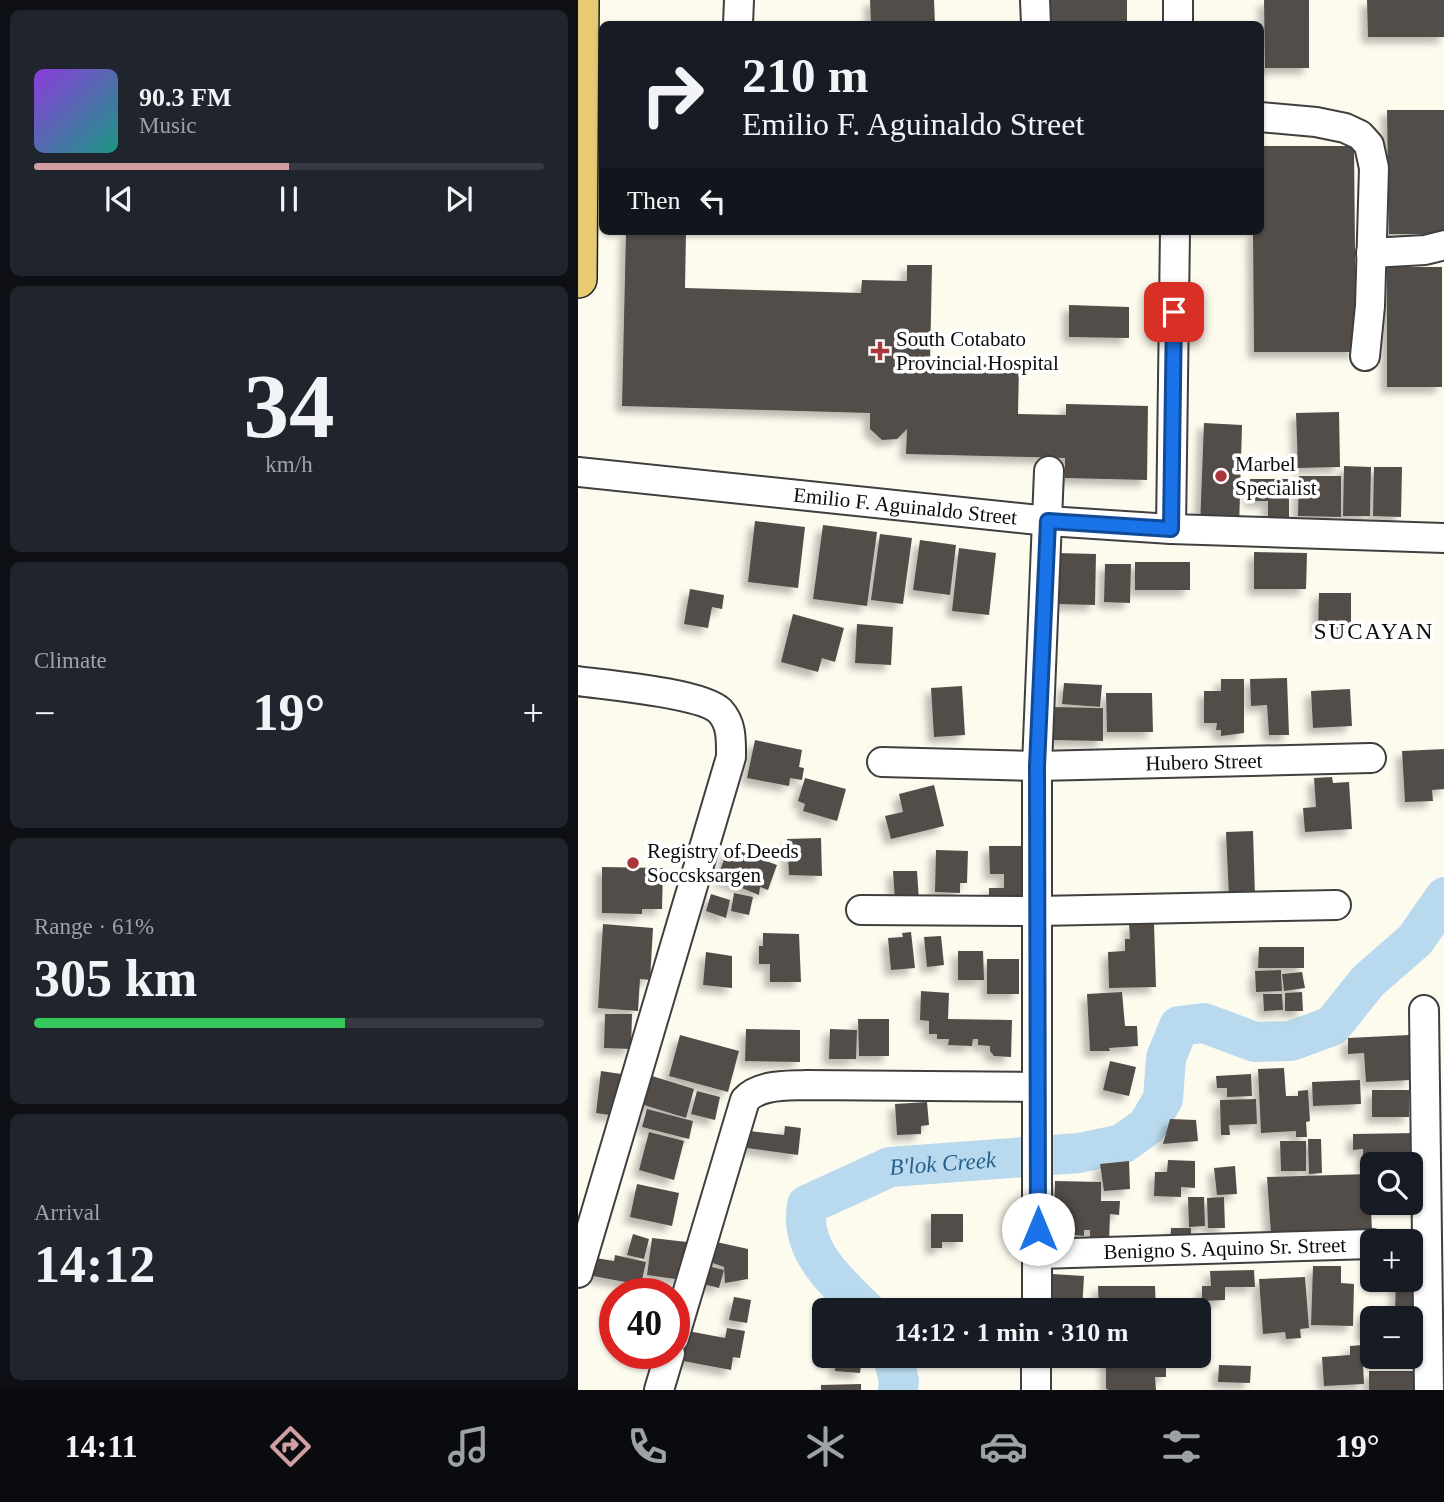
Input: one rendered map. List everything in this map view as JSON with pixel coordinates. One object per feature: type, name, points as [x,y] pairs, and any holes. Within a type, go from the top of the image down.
[{"type":"main road","points":[[578,279],[580,0]]},
{"type":"street","points":[[738,21],[739,0]]},
{"type":"street","points":[[1035,0],[1036,21]]},
{"type":"street","points":[[1178,0],[1178,21]]},
{"type":"street","points":[[1264,117],[1316,122],[1345,128],[1360,135],[1369,145],[1374,168],[1365,356]]},
{"type":"street","points":[[1171,529],[1175,235]]},
{"type":"street","points":[[1371,253],[1425,250],[1444,245]]},
{"type":"street","points":[[1037,1298],[1037,766],[1049,471]]},
{"type":"street","name":"Emilio F. Aguinaldo Street","points":[[578,472],[1048,521],[1171,529],[1444,538]]},
{"type":"street","points":[[578,681],[709,703],[721,712],[731,731],[731,757],[578,1273]]},
{"type":"street","name":"Hubero Street","points":[[882,762],[1037,766],[1371,758]]},
{"type":"street","points":[[861,910],[1038,911],[1336,905]]},
{"type":"street","points":[[1424,1010],[1430,1390]]},
{"type":"street","points":[[690,1284],[745,1100],[750,1094],[773,1087],[806,1084],[1037,1087]]},
{"type":"street","name":"Benigno S. Aquino Sr. Street","points":[[1038,1254],[1360,1244]]},
{"type":"street","points":[[1036,1368],[1036,1390]]},
{"type":"street","points":[[658,1390],[665,1369]]},
{"type":"building","points":[[870,0],[934,0],[935,21],[871,21]]},
{"type":"building","points":[[1051,0],[1127,0],[1127,21],[1051,21]]},
{"type":"building","points":[[1264,0],[1309,0],[1309,68],[1265,68]]},
{"type":"building","points":[[1367,0],[1445,0],[1445,37],[1368,37]]},
{"type":"building","points":[[1387,110],[1445,110],[1445,234],[1389,234]]},
{"type":"building","points":[[1264,146],[1354,146],[1356,352],[1254,352],[1253,235],[1264,235]]},
{"type":"building","points":[[626,235],[686,235],[685,288],[861,293],[862,280],[907,281],[907,265],[932,265],[930,363],[1019,365],[1018,414],[1066,415],[1066,404],[1148,406],[1147,480],[1065,478],[1065,458],[906,454],[907,429],[897,439],[882,440],[870,429],[870,413],[622,406]]},
{"type":"building","points":[[1387,267],[1442,267],[1442,387],[1387,387]]},
{"type":"building","points":[[1069,305],[1129,307],[1129,338],[1069,337]]},
{"type":"building","points":[[1339,412],[1340,467],[1298,468],[1296,413]]},
{"type":"building","name":"Marbel Specialist","points":[[1204,423],[1242,425],[1239,528],[1200,526]]},
{"type":"building","points":[[1344,466],[1371,467],[1370,516],[1343,516]]},
{"type":"building","points":[[1374,467],[1402,467],[1401,517],[1373,516]]},
{"type":"building","points":[[1299,476],[1341,476],[1341,517],[1298,516]]},
{"type":"building","points":[[1250,479],[1289,479],[1289,517],[1268,517],[1268,501],[1250,501]]},
{"type":"building","points":[[755,521],[805,527],[798,588],[748,582]]},
{"type":"building","points":[[823,525],[877,532],[867,606],[813,599]]},
{"type":"building","points":[[880,534],[912,538],[903,604],[871,600]]},
{"type":"building","points":[[920,540],[956,545],[950,595],[913,590]]},
{"type":"building","points":[[959,548],[996,553],[989,615],[952,611]]},
{"type":"building","points":[[1254,552],[1307,553],[1306,589],[1254,589]]},
{"type":"building","points":[[1057,553],[1096,554],[1095,605],[1056,604]]},
{"type":"building","points":[[1135,562],[1190,562],[1190,590],[1135,590]]},
{"type":"building","points":[[1105,564],[1131,564],[1130,603],[1104,602]]},
{"type":"building","points":[[690,589],[724,595],[722,609],[712,607],[708,628],[684,624]]},
{"type":"building","points":[[1319,593],[1351,593],[1351,629],[1318,629]]},
{"type":"building","points":[[793,614],[844,628],[835,662],[822,658],[818,672],[781,662]]},
{"type":"building","points":[[857,624],[893,627],[891,665],[855,663]]},
{"type":"building","points":[[1287,678],[1289,735],[1269,735],[1267,705],[1251,706],[1250,679]]},
{"type":"building","points":[[1221,679],[1244,679],[1244,733],[1221,736],[1221,730],[1216,730],[1217,723],[1204,723],[1204,691],[1221,691]]},
{"type":"building","points":[[1064,683],[1102,685],[1100,707],[1062,704]]},
{"type":"building","points":[[962,686],[965,735],[934,737],[931,688]]},
{"type":"building","points":[[1350,689],[1352,726],[1313,728],[1311,691]]},
{"type":"building","points":[[1106,693],[1152,693],[1153,732],[1107,732]]},
{"type":"building","points":[[1052,707],[1103,708],[1103,741],[1052,740]]},
{"type":"building","points":[[755,740],[802,750],[799,767],[804,768],[802,780],[790,778],[789,786],[747,778]]},
{"type":"building","points":[[1445,749],[1445,789],[1432,790],[1433,801],[1405,802],[1402,751]]},
{"type":"building","points":[[1332,777],[1333,783],[1349,782],[1352,829],[1305,832],[1303,808],[1316,807],[1314,778]]},
{"type":"building","points":[[805,778],[846,789],[837,821],[803,811],[805,804],[798,801]]},
{"type":"building","points":[[934,785],[944,826],[891,839],[885,816],[903,812],[899,794]]},
{"type":"building","points":[[1253,831],[1255,896],[1229,897],[1226,832]]},
{"type":"building","points":[[821,838],[822,876],[789,875],[787,839]]},
{"type":"building","points":[[989,846],[1027,846],[1027,874],[1023,874],[1022,902],[989,902],[989,888],[1004,888],[1004,874],[990,874]]},
{"type":"building","points":[[729,847],[777,865],[768,890],[760,887],[759,895],[717,878]]},
{"type":"building","points":[[936,850],[968,851],[967,883],[960,883],[960,893],[935,892]]},
{"type":"building","points":[[602,867],[663,868],[662,909],[642,909],[642,914],[602,913]]},
{"type":"building","points":[[893,871],[917,871],[919,901],[895,901]]},
{"type":"building","points":[[734,893],[753,897],[749,915],[731,911]]},
{"type":"building","points":[[711,894],[730,900],[726,918],[706,911]]},
{"type":"building","points":[[603,924],[653,928],[650,980],[640,979],[638,1011],[598,1008]]},
{"type":"building","points":[[1129,924],[1154,924],[1156,987],[1109,988],[1108,952],[1125,951],[1125,939],[1130,939]]},
{"type":"building","points":[[911,932],[915,968],[891,970],[888,938],[903,937],[902,933]]},
{"type":"building","points":[[763,933],[799,934],[801,982],[770,982],[770,964],[759,964],[759,946],[763,946]]},
{"type":"building","points":[[941,936],[944,965],[927,967],[924,937]]},
{"type":"building","points":[[1259,947],[1304,947],[1304,968],[1258,968]]},
{"type":"building","points":[[958,951],[983,951],[984,980],[958,980]]},
{"type":"building","points":[[706,952],[732,956],[732,988],[703,985]]},
{"type":"building","points":[[987,959],[1019,959],[1019,994],[987,994]]},
{"type":"building","points":[[1281,970],[1282,991],[1256,992],[1255,971]]},
{"type":"building","points":[[1302,972],[1305,988],[1284,991],[1282,974]]},
{"type":"building","points":[[921,991],[949,993],[948,1019],[1012,1020],[1011,1057],[994,1056],[990,1046],[978,1045],[978,1039],[973,1039],[972,1046],[948,1045],[949,1039],[937,1039],[937,1034],[929,1034],[929,1021],[920,1020]]},
{"type":"building","points":[[1122,992],[1125,1026],[1137,1026],[1138,1046],[1090,1051],[1087,994]]},
{"type":"building","points":[[1302,992],[1303,1011],[1285,1011],[1285,993]]},
{"type":"building","points":[[1263,994],[1282,994],[1283,1010],[1264,1011]]},
{"type":"building","points":[[605,1014],[632,1014],[631,1049],[604,1048]]},
{"type":"building","points":[[858,1019],[889,1019],[889,1056],[859,1056]]},
{"type":"building","points":[[746,1029],[800,1030],[800,1062],[745,1061]]},
{"type":"building","points":[[830,1029],[857,1030],[856,1059],[829,1059]]},
{"type":"building","points":[[680,1035],[739,1051],[728,1092],[669,1076]]},
{"type":"building","points":[[1409,1035],[1411,1080],[1366,1082],[1364,1053],[1348,1054],[1348,1038]]},
{"type":"building","points":[[1110,1061],[1136,1067],[1129,1096],[1103,1090]]},
{"type":"building","points":[[1284,1068],[1286,1096],[1298,1096],[1298,1091],[1308,1090],[1310,1121],[1306,1122],[1307,1137],[1296,1137],[1296,1131],[1261,1133],[1258,1069]]},
{"type":"building","points":[[601,1071],[628,1075],[617,1116],[596,1113]]},
{"type":"building","points":[[1251,1074],[1252,1096],[1227,1097],[1227,1088],[1217,1088],[1216,1076]]},
{"type":"building","points":[[652,1076],[694,1089],[686,1118],[644,1105]]},
{"type":"building","points":[[1360,1080],[1361,1104],[1313,1106],[1312,1082]]},
{"type":"building","points":[[1372,1090],[1409,1090],[1409,1117],[1372,1117]]},
{"type":"building","points":[[697,1091],[720,1097],[715,1120],[691,1114]]},
{"type":"building","points":[[1256,1099],[1257,1124],[1229,1125],[1230,1135],[1221,1135],[1220,1100]]},
{"type":"building","points":[[927,1102],[929,1125],[921,1126],[921,1134],[897,1135],[895,1104]]},
{"type":"building","points":[[647,1109],[693,1121],[689,1139],[642,1127]]},
{"type":"building","points":[[1170,1119],[1196,1120],[1198,1141],[1163,1144]]},
{"type":"building","points":[[785,1126],[801,1128],[798,1155],[747,1148],[749,1131],[784,1135]]},
{"type":"building","points":[[649,1132],[684,1141],[674,1180],[639,1170]]},
{"type":"building","points":[[1418,1133],[1419,1152],[1353,1150],[1353,1134]]},
{"type":"building","points":[[1308,1139],[1321,1139],[1322,1173],[1309,1174]]},
{"type":"building","points":[[1280,1141],[1306,1141],[1306,1171],[1281,1171]]},
{"type":"building","points":[[1168,1160],[1195,1161],[1195,1188],[1181,1187],[1181,1197],[1154,1196],[1155,1172],[1167,1172]]},
{"type":"building","points":[[1129,1161],[1130,1189],[1104,1191],[1100,1164]]},
{"type":"building","points":[[1235,1166],[1237,1194],[1217,1195],[1214,1168]]},
{"type":"building","points":[[1360,1174],[1360,1215],[1371,1215],[1372,1229],[1271,1234],[1267,1177]]},
{"type":"building","points":[[1055,1181],[1101,1182],[1101,1201],[1120,1201],[1119,1215],[1110,1214],[1109,1243],[1090,1242],[1090,1230],[1084,1230],[1084,1236],[1073,1235],[1074,1219],[1069,1219],[1069,1224],[1054,1224]]},
{"type":"building","points":[[637,1184],[679,1193],[672,1226],[630,1217]]},
{"type":"building","points":[[1188,1197],[1204,1197],[1205,1226],[1189,1227]]},
{"type":"building","points":[[1224,1197],[1225,1228],[1208,1228],[1207,1198]]},
{"type":"building","points":[[931,1214],[963,1214],[963,1242],[942,1242],[942,1248],[931,1248]]},
{"type":"building","points":[[1171,1228],[1191,1228],[1191,1246],[1170,1246]]},
{"type":"building","points":[[633,1234],[649,1239],[644,1259],[627,1255]]},
{"type":"building","points":[[652,1238],[687,1242],[682,1278],[647,1275]]},
{"type":"building","points":[[712,1241],[748,1249],[748,1279],[725,1283],[724,1267],[707,1261]]},
{"type":"building","points":[[615,1255],[646,1262],[643,1278],[593,1276],[596,1258],[614,1261]]},
{"type":"building","points":[[708,1266],[724,1270],[719,1288],[703,1284]]},
{"type":"building","points":[[1313,1266],[1341,1266],[1341,1283],[1354,1284],[1353,1326],[1311,1325]]},
{"type":"building","points":[[1254,1270],[1255,1287],[1225,1287],[1225,1300],[1202,1298],[1202,1286],[1211,1286],[1210,1271]]},
{"type":"building","points":[[1052,1274],[1084,1276],[1083,1298],[1051,1298]]},
{"type":"building","points":[[1305,1277],[1309,1328],[1300,1329],[1301,1338],[1286,1339],[1285,1332],[1263,1334],[1259,1279]]},
{"type":"building","points":[[1098,1286],[1155,1286],[1155,1298],[1098,1298]]},
{"type":"building","points":[[1396,1292],[1422,1292],[1422,1306],[1395,1306]]},
{"type":"building","points":[[734,1297],[751,1300],[747,1323],[729,1320]]},
{"type":"building","points":[[727,1328],[745,1331],[740,1358],[733,1357],[731,1370],[690,1362],[690,1331],[725,1338]]},
{"type":"building","points":[[1360,1345],[1360,1369],[1363,1369],[1364,1384],[1324,1386],[1322,1357],[1350,1355],[1350,1346]]},
{"type":"building","points":[[1219,1365],[1251,1366],[1250,1383],[1218,1382]]},
{"type":"building","points":[[835,1368],[861,1368],[860,1373],[835,1371]]},
{"type":"building","points":[[1106,1368],[1166,1368],[1166,1377],[1155,1377],[1156,1390],[1106,1389]]},
{"type":"building","points":[[1369,1371],[1419,1371],[1420,1390],[1369,1390]]},
{"type":"building","points":[[861,1384],[861,1390],[821,1390],[821,1385]]},
{"type":"waterway","name":"B'lok Creek","points":[[853,1298],[832,1276],[814,1251],[806,1222],[807,1205],[890,1167],[1079,1153],[1122,1144],[1147,1126],[1163,1099],[1166,1058],[1179,1026],[1204,1023],[1255,1042],[1291,1041],[1332,1026],[1368,981],[1415,940],[1445,897]]},
{"type":"waterway","name":"B'lok Creek","points":[[896,1368],[898,1390]]},
{"type":"place","name":"South Cotabato Provincial Hospital","points":[[880,351]]},
{"type":"place","name":"Marbel Specialist","points":[[1221,476]]},
{"type":"place","name":"Registry of Deeds Soccsksargen","points":[[633,863]]},
{"type":"district","name":"SUCAYAN","points":[[1374,631]]},
{"type":"route","points":[[1038,1229],[1037,766],[1048,521],[1171,529],[1174,312]]}]
